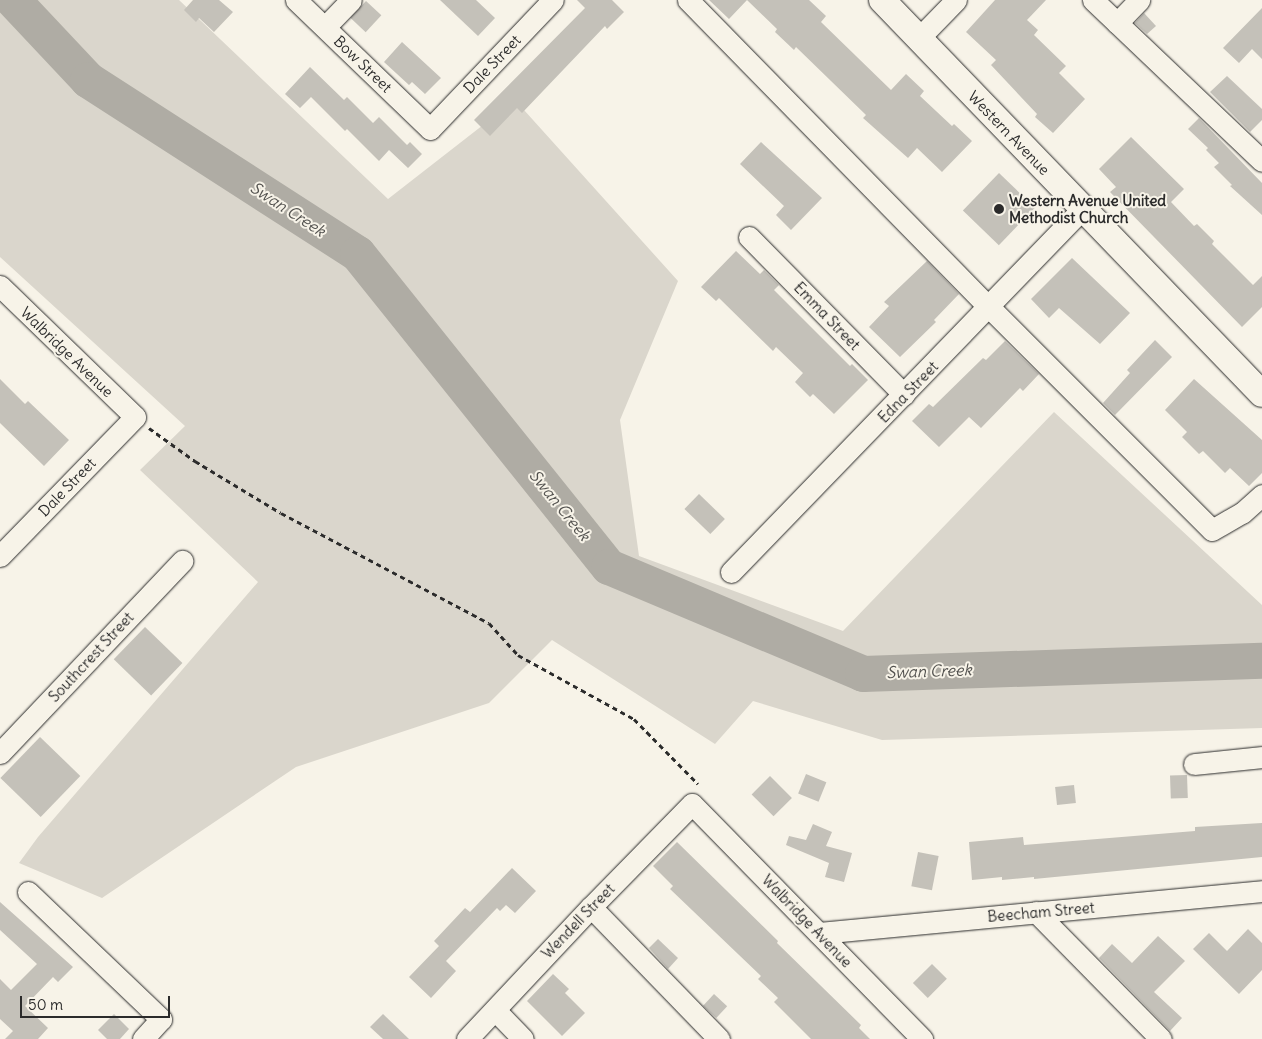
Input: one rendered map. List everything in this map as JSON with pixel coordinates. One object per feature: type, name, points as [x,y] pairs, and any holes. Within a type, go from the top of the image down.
[{"type":"main road","name":"Western Avenue","points":[[882,0],[1262,394]]},
{"type":"street","name":"Bow Street","points":[[296,0],[430,129]]},
{"type":"street","points":[[325,27],[351,0]]},
{"type":"street","name":"Dale Street","points":[[430,129],[553,0]]},
{"type":"street","points":[[688,0],[989,307],[1212,530],[1242,513],[1262,495]]},
{"type":"street","points":[[919,38],[956,0]]},
{"type":"street","points":[[1093,0],[1262,161]]},
{"type":"street","points":[[1117,23],[1139,0]]},
{"type":"street","name":"Edna Street","points":[[730,572],[904,395],[1082,209]]},
{"type":"street","name":"Emma Street","points":[[749,236],[904,395]]},
{"type":"street","name":"Walbridge Avenue","points":[[0,286],[135,417]]},
{"type":"street","name":"Dale Street","points":[[0,556],[135,417]]},
{"type":"street","name":"Southcrest Street","points":[[0,753],[182,561]]},
{"type":"street","points":[[1194,764],[1262,757]]},
{"type":"street","name":"Walbridge Avenue","points":[[692,804],[922,1039]]},
{"type":"street","name":"Wendell Street","points":[[466,1039],[692,804]]},
{"type":"street","name":"Beecham Street","points":[[820,934],[1262,891]]},
{"type":"street","points":[[28,892],[161,1019],[143,1039]]},
{"type":"street","points":[[591,907],[719,1039]]},
{"type":"street","points":[[1036,912],[1160,1039]]},
{"type":"street","points":[[494,1010],[523,1039]]},
{"type":"path","points":[[135,417],[195,461],[281,514],[489,623],[518,655],[634,720],[709,795],[692,804]]},
{"type":"shaded area","points":[[0,0],[179,0],[388,199],[515,100],[678,281],[620,420],[639,556],[843,631],[1054,412],[1262,605],[1262,728],[882,740],[753,701],[715,744],[552,640],[489,703],[296,767],[102,898],[19,863],[38,837],[258,582],[140,470],[185,426],[0,257]]},
{"type":"building","points":[[193,0],[219,0],[233,12],[214,32],[199,18],[196,22],[184,10]]},
{"type":"building","points":[[440,0],[476,0],[495,18],[478,36]]},
{"type":"building","points":[[577,0],[612,0],[624,12],[607,29],[605,26],[522,113],[517,108],[490,136],[474,120],[585,8]]},
{"type":"building","points":[[709,0],[747,0],[729,19]]},
{"type":"building","points":[[747,0],[809,0],[826,16],[821,22],[891,90],[906,74],[924,91],[920,96],[952,126],[954,124],[972,141],[942,172],[917,148],[908,158],[863,118],[866,115],[796,47],[794,50],[775,32],[777,29]]},
{"type":"building","points":[[995,0],[1046,0],[1027,20],[1038,30],[1034,35],[1066,66],[1059,73],[1085,99],[1053,133],[1035,117],[1037,114],[991,65],[996,60],[966,32]]},
{"type":"building","points":[[366,1],[381,15],[366,32],[350,18]]},
{"type":"building","points":[[1262,8],[1262,59],[1252,49],[1239,63],[1223,48]]},
{"type":"building","points":[[1144,13],[1156,26],[1147,34],[1135,23]]},
{"type":"building","points":[[402,42],[441,78],[425,94],[412,82],[409,85],[384,62]]},
{"type":"building","points":[[310,67],[344,100],[347,97],[373,123],[379,117],[407,145],[410,142],[422,154],[408,168],[389,150],[379,161],[311,97],[300,108],[285,94]]},
{"type":"building","points":[[1227,76],[1262,109],[1262,120],[1250,132],[1210,92]]},
{"type":"building","points":[[1199,118],[1262,183],[1262,215],[1230,186],[1232,185],[1214,167],[1219,163],[1206,150],[1208,148],[1188,129]]},
{"type":"building","points":[[1131,137],[1184,189],[1171,202],[1194,226],[1197,224],[1214,241],[1212,244],[1253,285],[1262,276],[1262,307],[1242,327],[1110,192],[1116,187],[1099,169]]},
{"type":"building","points":[[761,142],[822,198],[791,230],[776,215],[784,206],[740,164]]},
{"type":"building","name":"Western Avenue United Methodist Church","points":[[999,173],[1035,208],[999,245],[963,210]]},
{"type":"building","points":[[736,251],[760,274],[764,270],[779,285],[774,290],[850,366],[852,364],[868,380],[834,414],[813,394],[810,397],[795,382],[803,373],[776,347],[773,351],[719,298],[716,301],[701,287]]},
{"type":"building","points":[[1072,258],[1130,313],[1100,344],[1059,308],[1049,318],[1031,299]]},
{"type":"building","points":[[927,261],[959,294],[934,320],[936,322],[900,357],[869,327],[889,306],[884,302]]},
{"type":"building","points":[[1155,340],[1172,357],[1115,415],[1103,403],[1130,373],[1127,370]]},
{"type":"building","points":[[1005,341],[1039,374],[1023,391],[1020,388],[981,428],[969,417],[939,447],[912,421],[929,404],[933,407],[983,358],[986,360]]},
{"type":"building","points":[[0,379],[25,404],[28,401],[69,440],[44,466],[0,423]]},
{"type":"building","points":[[1194,379],[1262,440],[1262,473],[1249,486],[1230,468],[1225,473],[1203,451],[1199,454],[1182,437],[1187,432],[1165,410]]},
{"type":"building","points":[[699,494],[725,519],[710,534],[684,509]]},
{"type":"building","points":[[145,627],[182,663],[151,695],[114,659]]},
{"type":"building","points":[[40,737],[80,776],[41,817],[0,778]]},
{"type":"building","points":[[806,774],[826,782],[819,802],[798,793]]},
{"type":"building","points":[[1187,775],[1188,798],[1171,799],[1170,776]]},
{"type":"building","points":[[770,776],[792,798],[774,816],[752,794]]},
{"type":"building","points":[[1074,785],[1076,803],[1057,805],[1055,787]]},
{"type":"building","points":[[1262,823],[1262,857],[1034,879],[1034,877],[1002,880],[1002,877],[972,880],[969,842],[1023,837],[1024,845],[1195,831],[1195,827]]},
{"type":"building","points":[[813,824],[832,832],[826,846],[852,853],[844,882],[825,877],[829,863],[786,845],[789,836],[806,840]]},
{"type":"building","points":[[677,842],[861,1025],[859,1028],[870,1039],[811,1039],[774,1002],[778,998],[758,979],[761,976],[670,889],[673,886],[653,866]]},
{"type":"building","points":[[918,852],[939,856],[932,890],[911,886]]},
{"type":"building","points":[[512,868],[536,891],[515,913],[506,905],[500,911],[497,908],[446,961],[456,971],[431,998],[409,977],[439,946],[434,941],[465,908],[470,912]]},
{"type":"building","points":[[0,902],[73,967],[58,982],[53,977],[25,1006],[48,1028],[38,1039],[5,1039],[13,1031],[0,1019],[0,979],[11,990],[37,964],[0,930]]},
{"type":"building","points":[[1248,929],[1262,943],[1262,970],[1239,994],[1193,949],[1209,933],[1227,951]]},
{"type":"building","points":[[1158,936],[1185,961],[1154,992],[1182,1018],[1170,1031],[1099,958],[1112,944],[1132,963]]},
{"type":"building","points":[[658,939],[678,958],[668,969],[649,948]]},
{"type":"building","points":[[932,964],[947,979],[928,998],[913,983]]},
{"type":"building","points":[[553,974],[569,989],[565,993],[585,1013],[562,1036],[527,1001]]},
{"type":"building","points":[[714,994],[727,1006],[716,1018],[703,1006]]},
{"type":"building","points":[[114,1014],[129,1029],[120,1039],[107,1039],[98,1030]]},
{"type":"building","points":[[383,1014],[409,1039],[383,1039],[370,1027]]},
{"type":"waterway","name":"Swan Creek","points":[[13,0],[88,80],[358,254],[609,567],[863,674],[1262,661]]},
{"type":"place","name":"Western Avenue United Methodist Church","points":[[999,209]]}]
